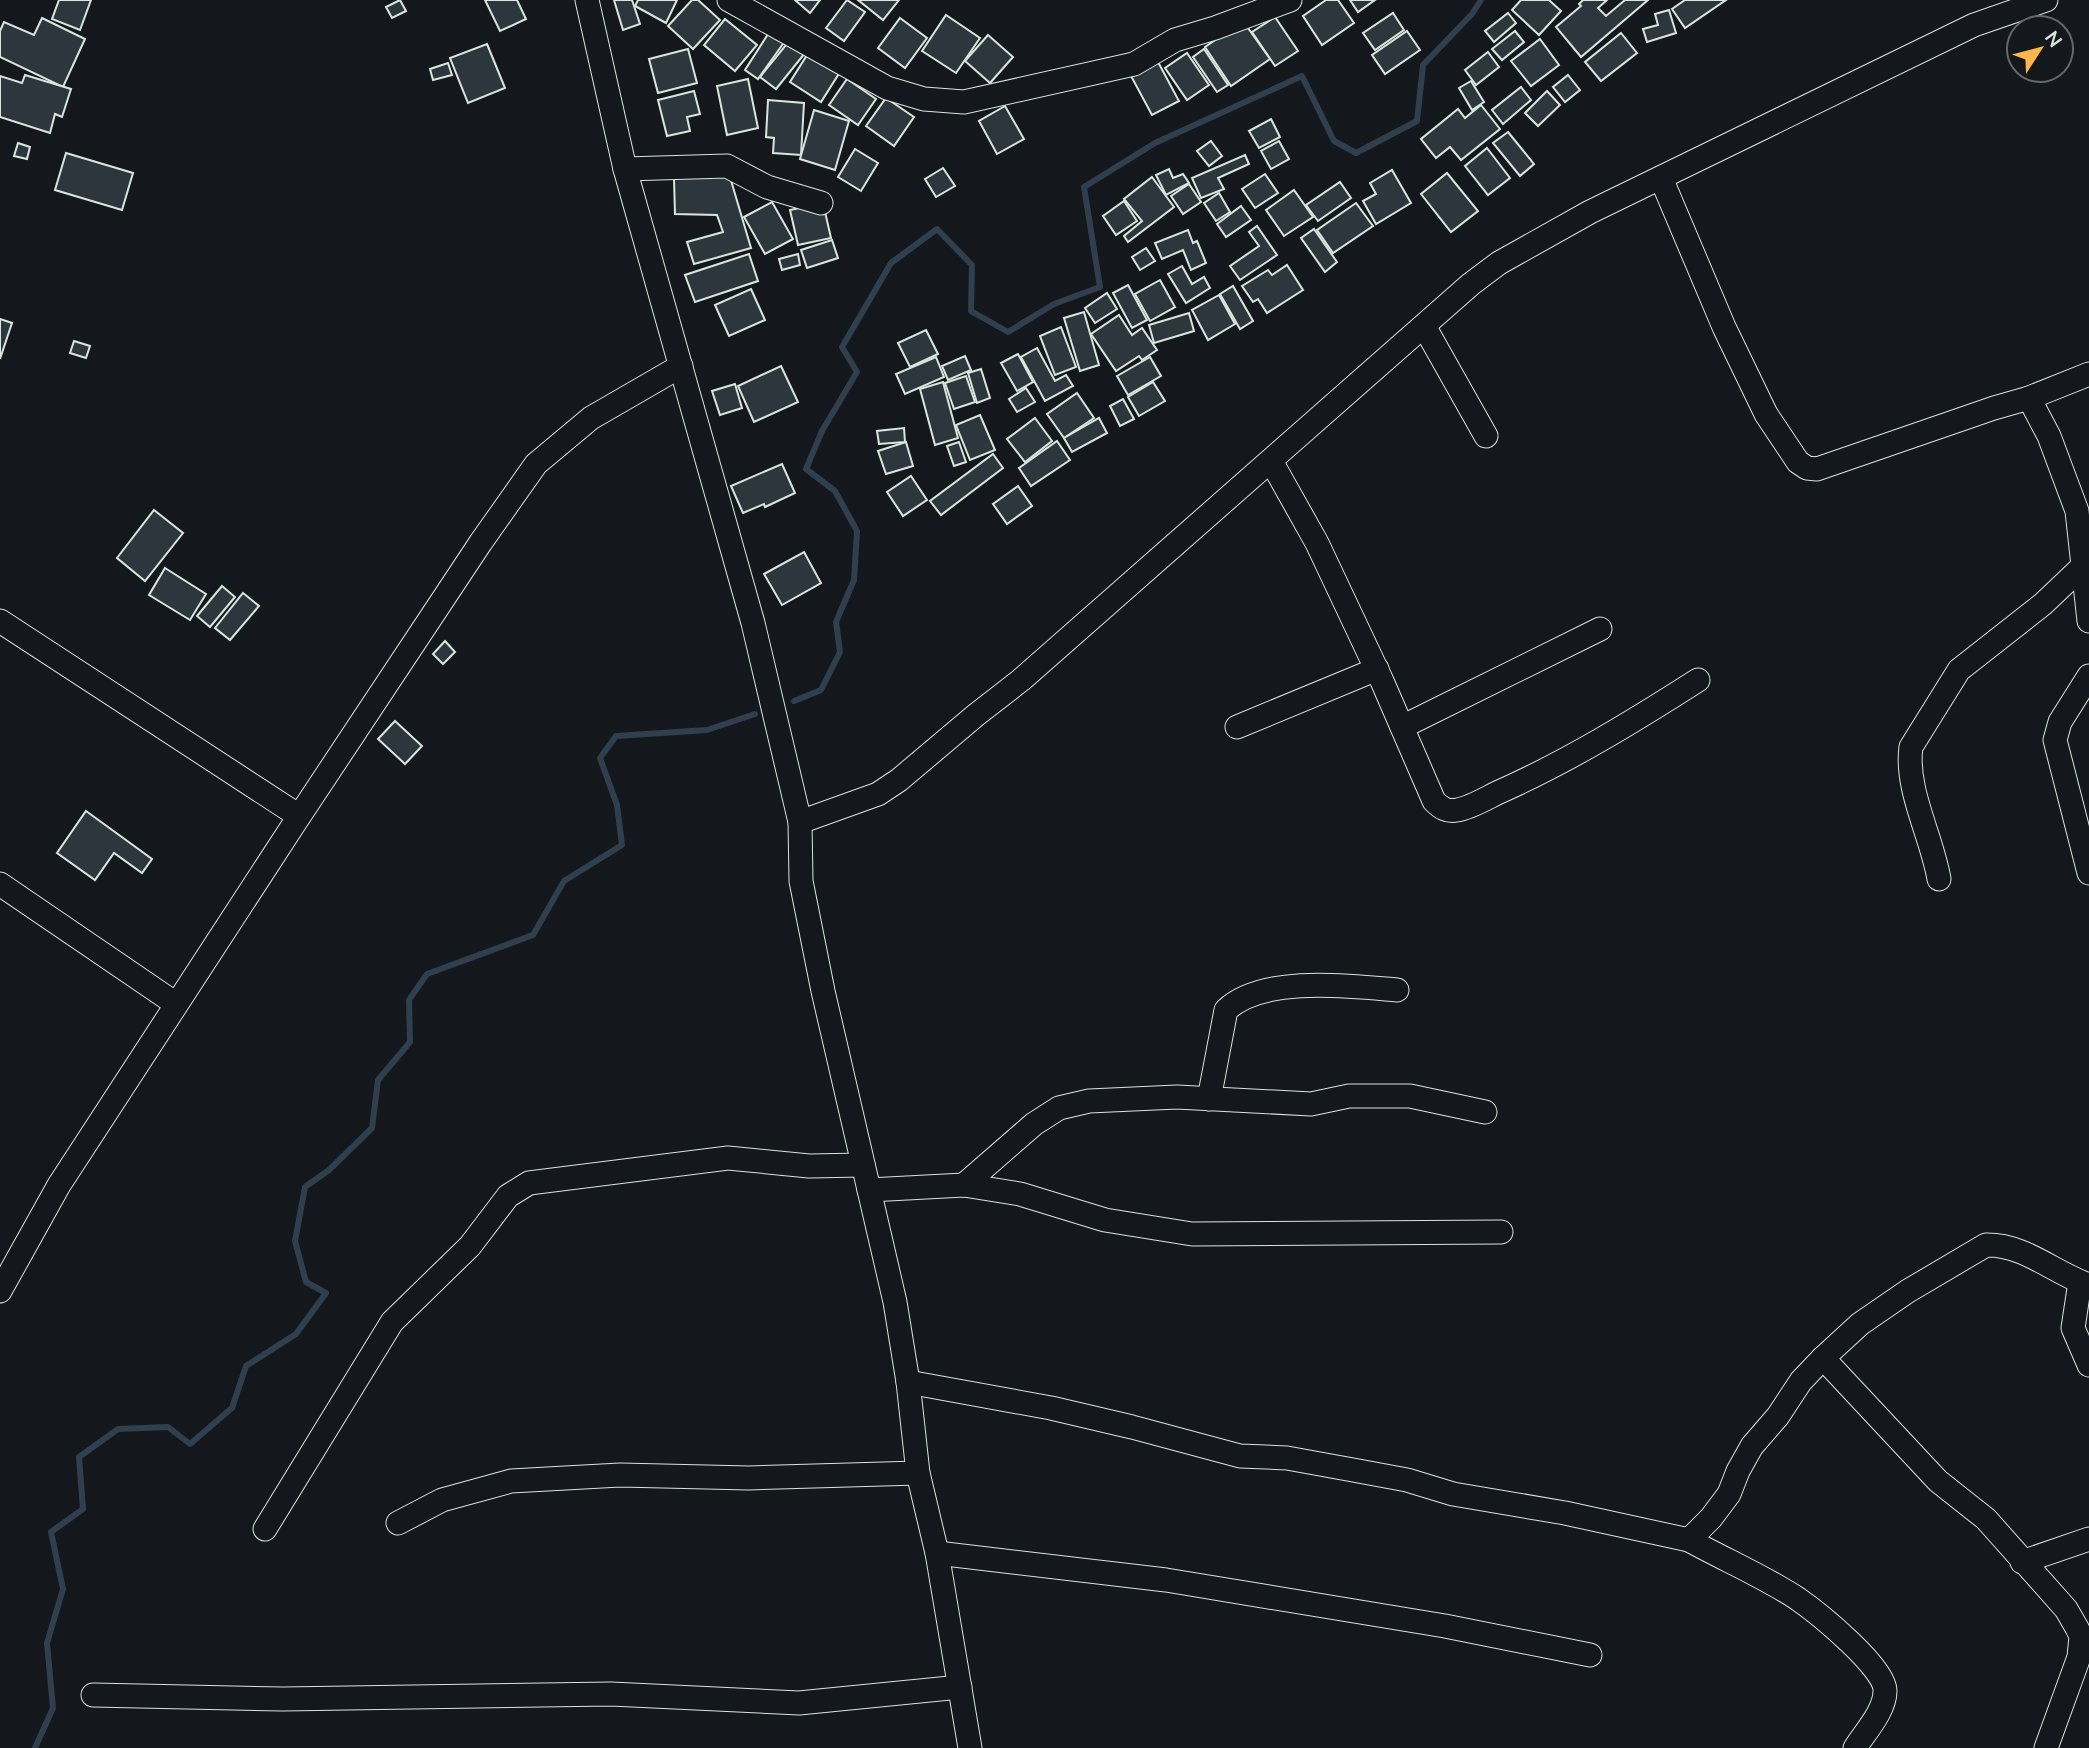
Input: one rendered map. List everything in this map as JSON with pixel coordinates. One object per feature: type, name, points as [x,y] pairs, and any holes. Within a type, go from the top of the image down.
[{"type":"street","points":[[587,0],[625,169],[752,623],[800,822],[801,881],[823,992],[895,1302],[908,1382],[918,1473],[937,1553],[970,1748]]},
{"type":"street","points":[[729,0],[887,88],[924,99],[964,102],[1135,64],[1175,40],[1290,0]]},
{"type":"street","points":[[1974,25],[1982,0]]},
{"type":"street","points":[[800,822],[878,794],[899,780],[1021,680],[1499,263],[1590,212],[1974,25],[2046,0]]},
{"type":"street","points":[[625,169],[727,166],[767,187],[821,203]]},
{"type":"street","points":[[1661,178],[1724,327],[1766,414],[1798,462],[1807,468],[1817,469],[2029,398],[2089,374]]},
{"type":"street","points":[[1424,326],[1486,436]]},
{"type":"street","points":[[0,1291],[59,1185],[176,1004],[481,542],[536,464],[591,418],[681,366]]},
{"type":"street","points":[[2029,398],[2049,436],[2077,511],[2089,621]]},
{"type":"street","points":[[1271,461],[1317,543],[1377,669],[1434,801],[1448,810],[1459,810],[1518,783],[1653,709],[1698,680]]},
{"type":"street","points":[[1939,879],[1911,779],[1911,747],[1959,670],[2043,604],[2084,565]]},
{"type":"street","points":[[0,621],[299,816]]},
{"type":"street","points":[[1402,727],[1600,629]]},
{"type":"street","points":[[1237,727],[1377,669]]},
{"type":"street","points":[[2089,676],[2060,722],[2055,740],[2089,873]]},
{"type":"street","points":[[0,884],[176,1004]]},
{"type":"street","points":[[1209,1099],[1226,1010],[1236,1000],[1258,992],[1324,984],[1397,990]]},
{"type":"street","points":[[964,1185],[1034,1124],[1059,1108],[1089,1101],[1177,1097],[1311,1104],[1349,1096],[1410,1096],[1485,1112]]},
{"type":"street","points":[[265,1528],[392,1322],[470,1246],[508,1196],[529,1182],[728,1157],[809,1166],[863,1165]]},
{"type":"street","points":[[869,1190],[964,1185],[1020,1194],[1105,1220],[1192,1234],[1501,1232]]},
{"type":"street","points":[[1689,1540],[1711,1518],[1729,1494],[1752,1447],[1778,1416],[1801,1381],[1823,1358],[1860,1324],[1908,1291],[1986,1245],[1998,1244],[2017,1249],[2085,1283],[2073,1328],[2089,1365]]},
{"type":"street","points":[[1823,1358],[1938,1481],[1986,1519],[2066,1609],[2083,1619],[2080,1657],[2048,1747]]},
{"type":"street","points":[[908,1382],[1051,1408],[1240,1456],[1287,1458],[1367,1472],[1407,1480],[1453,1494],[1565,1513],[1689,1540],[1799,1600],[1870,1660],[1883,1679],[1885,1692],[1881,1708],[1855,1748]]},
{"type":"street","points":[[398,1523],[442,1500],[511,1480],[620,1475],[749,1478],[918,1473]]},
{"type":"street","points":[[2022,1562],[2089,1539]]},
{"type":"street","points":[[937,1553],[1166,1580],[1445,1626],[1590,1655]]},
{"type":"street","points":[[93,1695],[283,1699],[611,1694],[799,1703],[960,1687]]},
{"type":"building","points":[[59,0],[91,0],[80,30],[52,19]]},
{"type":"building","points":[[400,0],[406,11],[392,18],[386,7]]},
{"type":"building","points":[[485,0],[517,0],[526,19],[500,31]]},
{"type":"building","points":[[614,0],[632,0],[640,24],[623,30]]},
{"type":"building","points":[[638,0],[677,0],[666,23],[635,6]]},
{"type":"building","points":[[692,0],[698,0],[720,20],[693,49],[668,26]]},
{"type":"building","points":[[795,0],[820,0],[810,13]]},
{"type":"building","points":[[847,0],[865,12],[844,41],[826,28]]},
{"type":"building","points":[[858,0],[899,0],[883,20]]},
{"type":"building","points":[[1326,0],[1338,0],[1354,23],[1322,45],[1303,16]]},
{"type":"building","points":[[1350,0],[1375,0],[1358,12]]},
{"type":"building","points":[[1521,0],[1549,0],[1561,11],[1539,35],[1512,10]]},
{"type":"building","points":[[1583,0],[1607,0],[1598,8],[1606,16],[1625,0],[1648,0],[1581,57],[1556,27],[1581,6],[1579,4]]},
{"type":"building","points":[[1685,0],[1726,0],[1685,28],[1672,9]]},
{"type":"building","points":[[1669,10],[1676,33],[1647,42],[1643,29],[1658,25],[1655,14]]},
{"type":"building","points":[[1393,13],[1404,30],[1375,50],[1363,33]]},
{"type":"building","points":[[1508,13],[1516,23],[1494,42],[1485,31]]},
{"type":"building","points":[[946,15],[980,38],[956,73],[922,51]]},
{"type":"building","points":[[1275,17],[1298,51],[1275,66],[1252,32]]},
{"type":"building","points":[[42,18],[85,39],[63,87],[0,57],[0,31],[4,22],[34,35]]},
{"type":"building","points":[[900,18],[927,38],[905,68],[878,48]]},
{"type":"building","points":[[725,19],[757,45],[735,71],[704,45]]},
{"type":"building","points":[[1243,21],[1270,59],[1231,86],[1205,47]]},
{"type":"building","points":[[770,31],[785,41],[758,79],[745,70]]},
{"type":"building","points":[[1407,31],[1420,50],[1385,74],[1372,55]]},
{"type":"building","points":[[1515,31],[1524,42],[1502,60],[1492,49]]},
{"type":"building","points":[[1621,33],[1637,53],[1601,81],[1585,62]]},
{"type":"building","points":[[988,35],[1013,57],[990,83],[965,61]]},
{"type":"building","points":[[1540,39],[1559,65],[1531,86],[1511,61]]},
{"type":"building","points":[[790,40],[805,53],[776,89],[760,77]]},
{"type":"building","points":[[487,44],[505,88],[468,103],[450,58]]},
{"type":"building","points":[[688,49],[697,83],[658,93],[649,59]]},
{"type":"building","points":[[1204,49],[1228,85],[1217,92],[1193,57]]},
{"type":"building","points":[[809,52],[840,72],[821,102],[790,82]]},
{"type":"building","points":[[1488,52],[1499,67],[1476,85],[1465,70]]},
{"type":"building","points":[[1187,53],[1209,85],[1187,100],[1165,68]]},
{"type":"building","points":[[1158,62],[1179,101],[1152,115],[1131,76]]},
{"type":"building","points":[[448,63],[452,75],[433,80],[430,69]]},
{"type":"building","points":[[25,75],[71,89],[62,117],[55,114],[50,133],[0,117],[0,76],[22,83]]},
{"type":"building","points":[[1568,75],[1580,90],[1565,102],[1553,87]]},
{"type":"building","points":[[748,79],[758,128],[727,135],[717,86]]},
{"type":"building","points":[[847,79],[876,99],[858,125],[829,105]]},
{"type":"building","points":[[1471,81],[1484,102],[1472,110],[1459,88]]},
{"type":"building","points":[[1521,87],[1531,100],[1503,124],[1492,110]]},
{"type":"building","points":[[694,91],[700,114],[687,117],[690,131],[667,136],[658,100]]},
{"type":"building","points":[[1547,91],[1560,105],[1538,126],[1525,113]]},
{"type":"building","points":[[886,98],[914,117],[894,146],[866,126]]},
{"type":"building","points":[[768,100],[804,103],[801,155],[773,153],[774,138],[766,137]]},
{"type":"building","points":[[1481,105],[1500,129],[1461,160],[1450,147],[1436,158],[1421,139],[1458,109],[1465,118]]},
{"type":"building","points":[[1005,106],[1024,139],[997,154],[979,121]]},
{"type":"building","points":[[814,110],[849,121],[835,170],[800,159]]},
{"type":"building","points":[[1271,119],[1280,137],[1259,148],[1249,131]]},
{"type":"building","points":[[1508,132],[1534,164],[1520,176],[1493,143]]},
{"type":"building","points":[[1211,141],[1222,156],[1209,166],[1197,151]]},
{"type":"building","points":[[1279,141],[1289,159],[1271,169],[1261,151]]},
{"type":"building","points":[[18,143],[30,147],[27,159],[14,156]]},
{"type":"building","points":[[1487,148],[1510,178],[1488,195],[1465,166]]},
{"type":"building","points":[[855,149],[878,163],[861,191],[838,177]]},
{"type":"building","points":[[66,153],[133,173],[122,210],[55,190]]},
{"type":"building","points":[[1245,155],[1249,164],[1218,178],[1224,189],[1201,198],[1192,178]]},
{"type":"building","points":[[943,168],[955,186],[936,197],[925,179]]},
{"type":"building","points":[[1169,169],[1173,178],[1183,174],[1189,183],[1166,195],[1156,175]]},
{"type":"building","points":[[1392,170],[1411,203],[1376,224],[1363,201],[1376,194],[1370,183]]},
{"type":"building","points":[[1447,173],[1478,211],[1451,232],[1421,194]]},
{"type":"building","points":[[1265,174],[1278,193],[1255,208],[1242,189]]},
{"type":"building","points":[[730,177],[751,248],[694,264],[687,242],[723,232],[717,215],[675,214],[674,179]]},
{"type":"building","points":[[1152,177],[1174,207],[1128,242],[1124,236],[1142,221],[1124,199]]},
{"type":"building","points":[[1340,182],[1351,198],[1318,221],[1306,205]]},
{"type":"building","points":[[1189,184],[1201,202],[1183,214],[1171,196]]},
{"type":"building","points":[[1294,190],[1313,217],[1284,236],[1266,210]]},
{"type":"building","points":[[1219,193],[1230,212],[1216,221],[1204,203]]},
{"type":"building","points":[[1124,201],[1137,221],[1116,235],[1103,216]]},
{"type":"building","points":[[772,202],[793,239],[765,254],[744,217]]},
{"type":"building","points":[[823,203],[831,238],[798,245],[790,210]]},
{"type":"building","points":[[1356,203],[1373,226],[1333,253],[1317,230]]},
{"type":"building","points":[[1241,206],[1251,220],[1226,237],[1217,224]]},
{"type":"building","points":[[1257,226],[1277,255],[1240,280],[1230,266],[1259,246],[1249,232]]},
{"type":"building","points":[[1314,229],[1337,262],[1325,272],[1301,238]]},
{"type":"building","points":[[1188,230],[1193,243],[1197,241],[1206,263],[1191,270],[1183,250],[1162,259],[1155,243]]},
{"type":"building","points":[[832,240],[838,258],[807,268],[801,250]]},
{"type":"building","points":[[1146,248],[1155,261],[1140,270],[1132,257]]},
{"type":"building","points":[[749,254],[758,281],[695,302],[685,275]]},
{"type":"building","points":[[798,254],[800,265],[782,270],[779,259]]},
{"type":"building","points":[[1287,265],[1303,290],[1267,313],[1258,299],[1253,302],[1242,286],[1268,270],[1272,275]]},
{"type":"building","points":[[1182,266],[1192,284],[1204,277],[1210,288],[1186,303],[1168,274]]},
{"type":"building","points":[[1160,280],[1175,307],[1150,321],[1135,294]]},
{"type":"building","points":[[1128,285],[1147,320],[1132,328],[1113,293]]},
{"type":"building","points":[[1233,286],[1253,321],[1240,329],[1220,294]]},
{"type":"building","points":[[751,289],[765,320],[729,336],[715,305]]},
{"type":"building","points":[[1107,293],[1117,309],[1095,323],[1085,308]]},
{"type":"building","points":[[1219,295],[1235,324],[1208,340],[1192,310]]},
{"type":"building","points":[[1084,312],[1099,365],[1080,371],[1064,318]]},
{"type":"building","points":[[1189,313],[1194,331],[1154,343],[1149,325]]},
{"type":"building","points":[[1119,315],[1132,335],[1142,328],[1157,350],[1142,360],[1139,356],[1116,371],[1091,334]]},
{"type":"building","points":[[0,319],[12,323],[0,359]]},
{"type":"building","points":[[1061,327],[1076,367],[1055,375],[1040,336]]},
{"type":"building","points":[[926,330],[938,354],[910,367],[898,343]]},
{"type":"building","points":[[74,341],[90,346],[86,358],[70,353]]},
{"type":"building","points":[[1037,348],[1055,381],[1066,375],[1073,386],[1045,401],[1021,357]]},
{"type":"building","points":[[1018,354],[1033,382],[1017,391],[1001,363]]},
{"type":"building","points":[[965,356],[971,370],[948,380],[942,366]]},
{"type":"building","points":[[936,357],[944,377],[905,394],[896,374]]},
{"type":"building","points":[[1150,357],[1161,376],[1128,395],[1117,376]]},
{"type":"building","points":[[781,366],[798,402],[754,422],[738,386]]},
{"type":"building","points":[[981,369],[990,398],[977,403],[968,373]]},
{"type":"building","points":[[966,376],[975,402],[954,409],[945,383]]},
{"type":"building","points":[[943,382],[958,438],[935,445],[920,389]]},
{"type":"building","points":[[1153,382],[1165,401],[1139,416],[1128,397]]},
{"type":"building","points":[[735,384],[742,408],[720,415],[712,391]]},
{"type":"building","points":[[1026,388],[1035,402],[1017,412],[1009,399]]},
{"type":"building","points":[[1077,393],[1094,418],[1064,438],[1047,414]]},
{"type":"building","points":[[1123,399],[1134,419],[1120,426],[1110,406]]},
{"type":"building","points":[[980,415],[995,450],[970,460],[956,425]]},
{"type":"building","points":[[1035,418],[1052,441],[1025,462],[1007,439]]},
{"type":"building","points":[[1099,418],[1107,433],[1072,452],[1064,438]]},
{"type":"building","points":[[904,428],[905,442],[879,444],[877,431]]},
{"type":"building","points":[[1057,441],[1070,460],[1031,486],[1019,468]]},
{"type":"building","points":[[906,442],[913,466],[886,474],[878,451]]},
{"type":"building","points":[[959,442],[966,462],[954,466],[947,446]]},
{"type":"building","points":[[993,454],[1003,468],[941,515],[930,501]]},
{"type":"building","points":[[782,464],[795,493],[765,507],[764,504],[743,513],[731,486]]},
{"type":"building","points":[[911,476],[927,500],[903,516],[887,492]]},
{"type":"building","points":[[1018,486],[1032,506],[1007,524],[993,504]]},
{"type":"building","points":[[154,510],[183,533],[145,581],[117,558]]},
{"type":"building","points":[[804,552],[821,583],[782,605],[764,574]]},
{"type":"building","points":[[165,568],[206,594],[190,620],[149,595]]},
{"type":"building","points":[[222,586],[235,597],[210,627],[197,616]]},
{"type":"building","points":[[243,593],[259,606],[230,640],[215,628]]},
{"type":"building","points":[[445,641],[455,652],[443,664],[433,654]]},
{"type":"building","points":[[395,721],[422,746],[405,764],[378,739]]},
{"type":"building","points":[[86,811],[152,859],[142,873],[114,853],[95,880],[57,853]]},
{"type":"waterway","points":[[794,701],[821,690],[840,652],[836,622],[854,580],[857,531],[835,491],[806,469],[822,431],[857,372],[842,347],[891,263],[937,229],[972,265],[971,311],[1008,332],[1054,304],[1100,287],[1084,187],[1155,143],[1302,76],[1334,141],[1356,153],[1417,121],[1423,65],[1472,14],[1481,0]]},
{"type":"waterway","points":[[35,1748],[53,1708],[47,1643],[63,1589],[51,1532],[83,1509],[79,1457],[118,1429],[168,1427],[190,1444],[232,1408],[246,1366],[296,1334],[326,1293],[306,1282],[295,1241],[305,1187],[329,1170],[372,1128],[378,1080],[410,1042],[409,1000],[427,974],[533,935],[564,881],[622,845],[617,805],[600,758],[616,736],[707,730],[755,714]]}]
